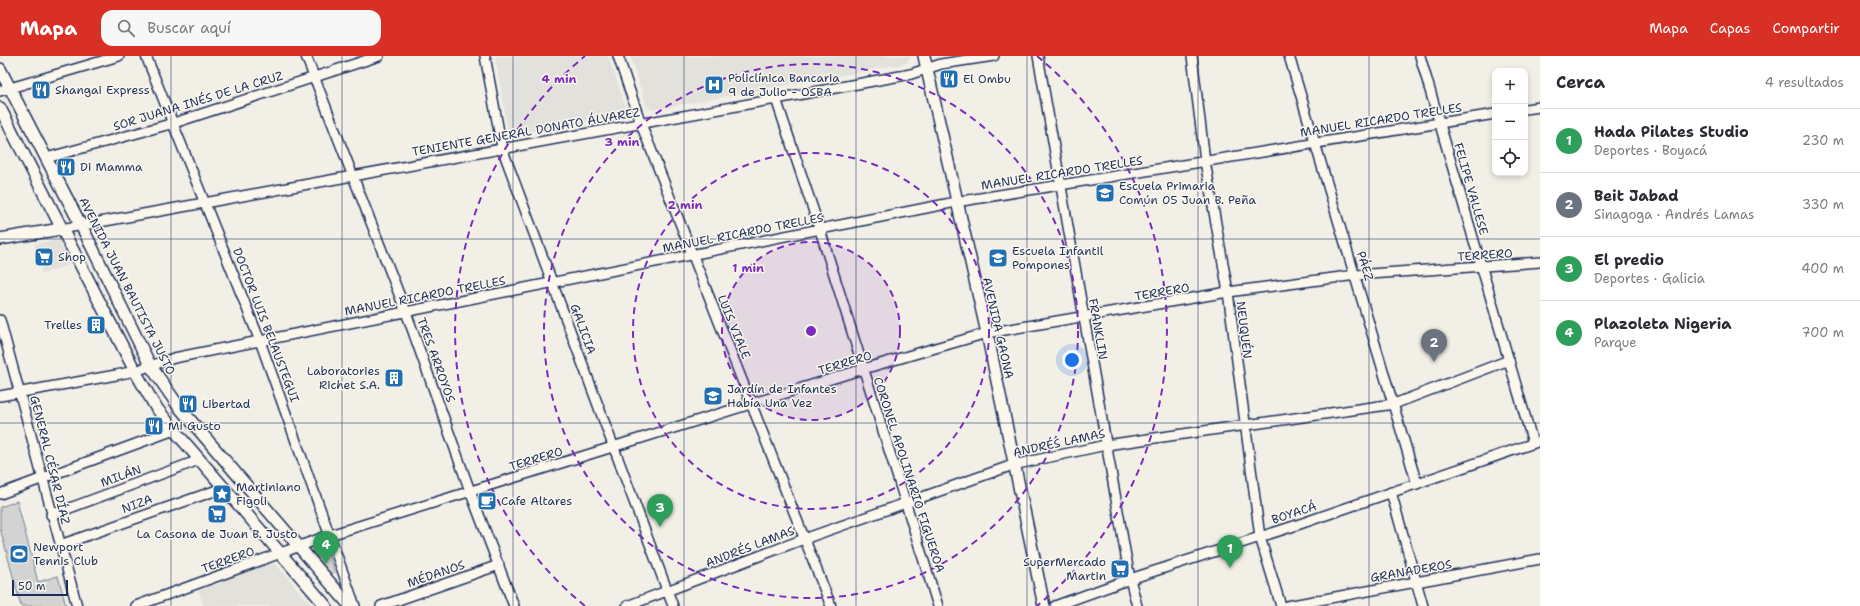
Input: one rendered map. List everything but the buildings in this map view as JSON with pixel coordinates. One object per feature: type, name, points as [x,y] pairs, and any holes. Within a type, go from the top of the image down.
[{"type":"main road","name":"AVENIDA GAONA","points":[[924,56],[986,334],[1044,606]]},
{"type":"main road","name":"AVENIDA JUAN BAUTISTA JUSTO","points":[[0,69],[5,90],[46,158],[150,365],[179,407],[350,606]]},
{"type":"main road","points":[[0,108],[61,229],[135,371],[155,406],[199,460],[326,606]]},
{"type":"main road","points":[[0,239],[61,229]]},
{"type":"street","points":[[5,90],[119,56]]},
{"type":"street","name":"DOCTOR LUIS BELAUSTEGUI","points":[[146,56],[206,202],[260,341],[355,606]]},
{"type":"street","name":"TRES ARROYOS","points":[[306,56],[406,312],[470,491],[514,606]]},
{"type":"street","name":"SOR JUANA INÉS DE LA CRUZ","points":[[46,158],[174,123],[379,56]]},
{"type":"street","name":"GALICIA","points":[[485,56],[502,148],[673,606]]},
{"type":"street","name":"LUIS VIALE","points":[[618,56],[640,124],[831,606]]},
{"type":"street","name":"TENIENTE GENERAL DONATO ÁLVAREZ","points":[[61,229],[911,74],[941,64],[994,56]]},
{"type":"street","name":"FRANKLIN","points":[[1038,56],[1130,579],[1137,606]]},
{"type":"street","name":"NEUQUÉN","points":[[1192,56],[1206,161],[1228,292],[1244,424],[1260,537],[1280,606]]},
{"type":"street","name":"PÁEZ","points":[[1289,56],[1356,275],[1417,484]]},
{"type":"street","name":"FELIPE VALLESE","points":[[1420,56],[1509,360],[1537,442]]},
{"type":"street","name":"CORONEL APOLINARIO FIGUEROA","points":[[776,99],[820,230],[938,606]]},
{"type":"street","points":[[1528,109],[1540,107]]},
{"type":"street","name":"MANUEL RICARDO TRELLES","points":[[0,396],[135,371],[174,358],[956,202],[1061,186],[1315,142],[1492,114]]},
{"type":"street","name":"TERRERO","points":[[136,606],[282,554],[330,535],[614,448],[863,369],[986,334],[1228,292],[1356,275],[1540,262]]},
{"type":"street","name":"GENERAL CÉSAR DÍAZ","points":[[0,320],[51,515],[77,606]]},
{"type":"street","name":"ANDRÉS LAMAS","points":[[627,606],[804,539],[907,504],[1013,465],[1106,445],[1244,424],[1394,404],[1509,360]]},
{"type":"street","points":[[0,494],[174,430]]},
{"type":"street","name":"BOYACÁ","points":[[1055,606],[1130,579],[1260,537],[1537,442]]},
{"type":"street","name":"MILÁN","points":[[51,515],[199,460]]},
{"type":"street","name":"NIZA","points":[[60,545],[223,488]]},
{"type":"street","points":[[1391,492],[1424,606]]},
{"type":"street","name":"GRANADEROS","points":[[1287,606],[1540,560]]},
{"type":"street","name":"MÉDANOS","points":[[380,606],[499,566]]},
{"type":"shaded area","points":[[495,56],[608,56],[626,108],[625,115],[509,136]]},
{"type":"shaded area","name":"Policlínica Bancaria 9 de Julio - OSBA","points":[[630,56],[909,56],[910,58],[907,63],[653,110],[647,107]]},
{"type":"shaded area","points":[[56,240],[59,241],[71,264],[42,274],[34,244]]},
{"type":"shaded area","name":"Newport Tennis Club","points":[[17,501],[38,582],[58,576],[66,606],[21,606],[0,528],[0,507]]},
{"type":"shaded area","points":[[322,546],[326,549],[335,572],[329,576],[313,557],[313,549]]},
{"type":"shaded area","points":[[269,563],[276,564],[312,606],[204,606],[198,590],[221,583],[220,579]]},
{"type":"place","name":"El Ombu","points":[[949,79]]},
{"type":"place","name":"Policlínica Bancaria 9 de Julio - OSBA","points":[[714,85]]},
{"type":"place","name":"Shangai Express","points":[[41,90]]},
{"type":"place","name":"Di Mamma","points":[[66,167]]},
{"type":"place","name":"Escuela Primaria Común 05 Juan B. Peña","points":[[1105,193]]},
{"type":"place","name":"Shop","points":[[44,257]]},
{"type":"place","name":"Escuela Infantil Pompones","points":[[998,258]]},
{"type":"place","name":"Trelles","points":[[96,325]]},
{"type":"place","name":"Beit Jabad","points":[[1434,362]]},
{"type":"place","name":"Laboratories Richet S.A.","points":[[394,378]]},
{"type":"place","name":"Jardín de Infantes Había Una Vez","points":[[713,396]]},
{"type":"place","name":"Libertad","points":[[188,404]]},
{"type":"place","name":"Mi Gusto","points":[[154,426]]},
{"type":"place","name":"Martiniano Figoli","points":[[222,494]]},
{"type":"place","name":"Cafe Altares","points":[[487,501]]},
{"type":"place","name":"La Casona de Juan B. Justo","points":[[217,514]]},
{"type":"place","name":"El predio","points":[[660,527]]},
{"type":"place","name":"Newport Tennis Club","points":[[19,554]]},
{"type":"place","name":"Plazoleta Nigeria","points":[[326,564]]},
{"type":"place","name":"Hada Pilates Studio","points":[[1230,568]]},
{"type":"place","name":"SuperMercado Martin","points":[[1120,569]]}]
